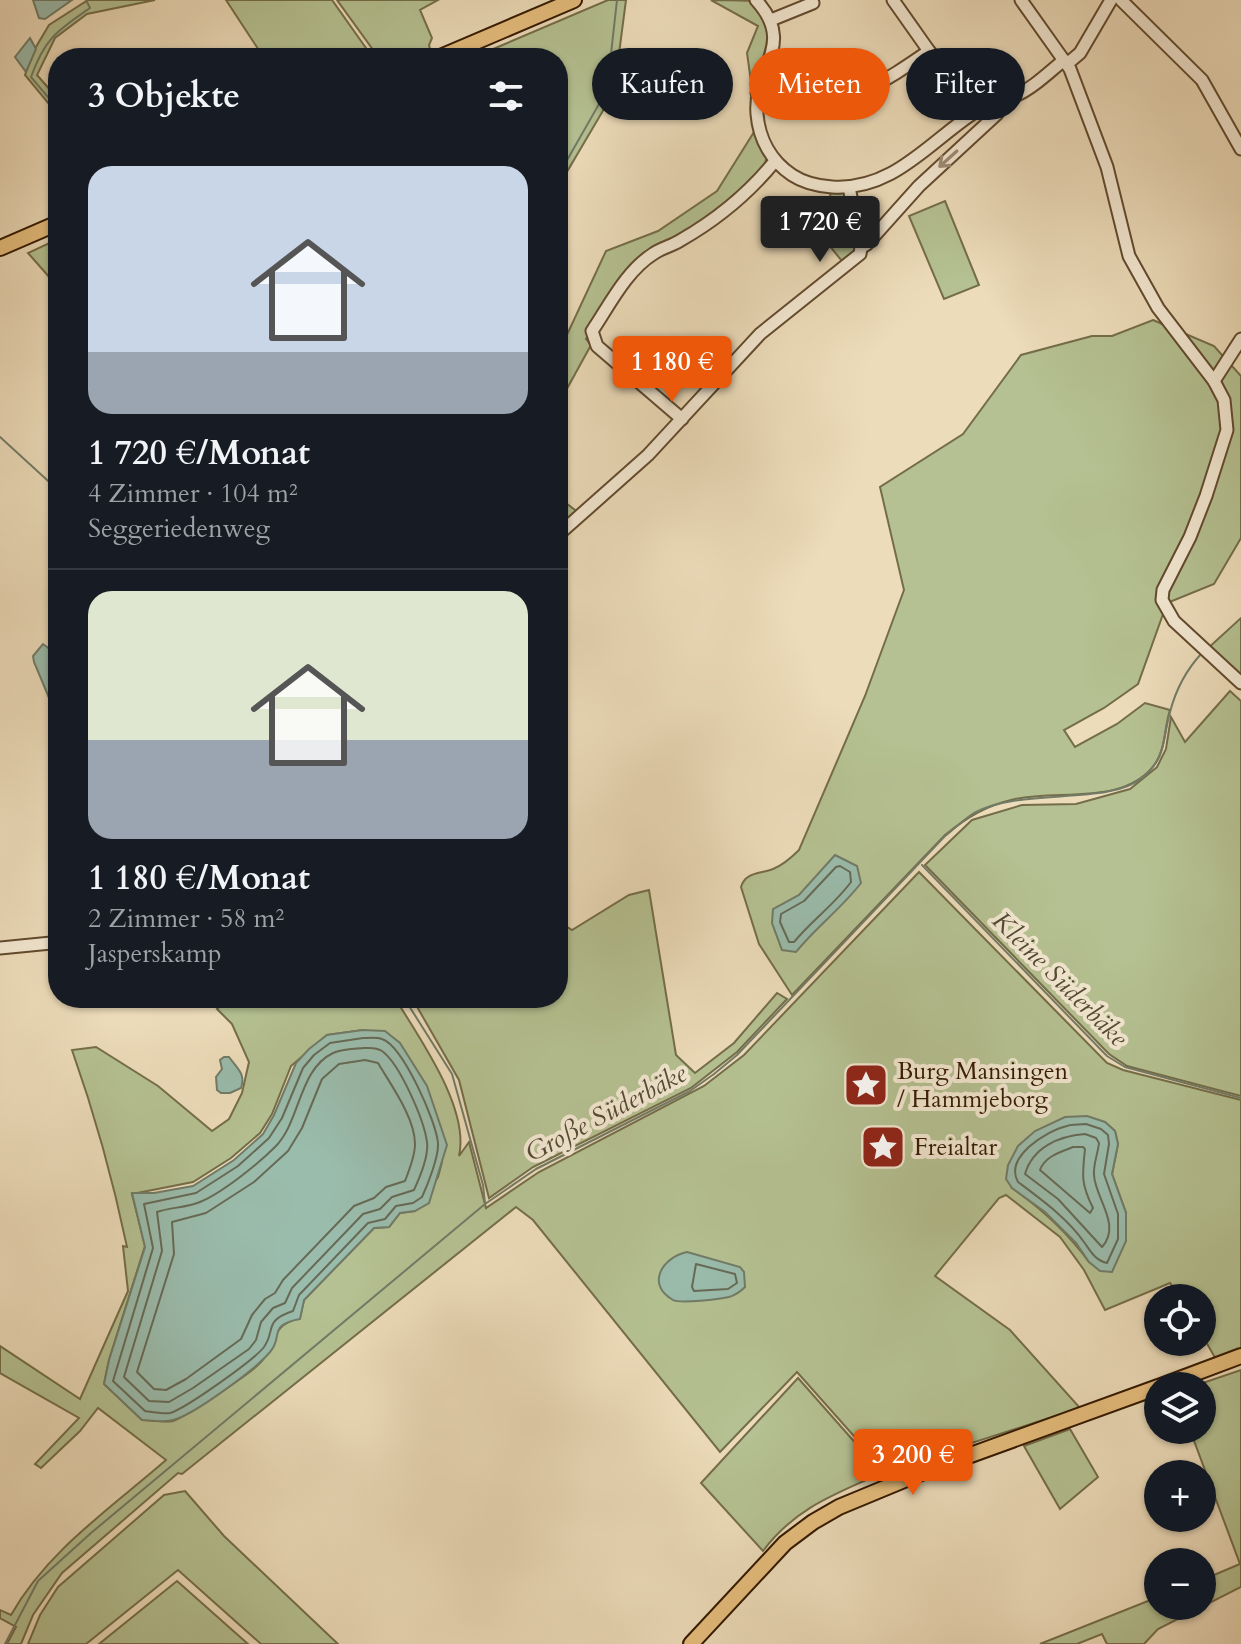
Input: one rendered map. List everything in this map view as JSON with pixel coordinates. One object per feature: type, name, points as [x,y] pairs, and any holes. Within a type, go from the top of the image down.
[{"type":"main road","points":[[461,48],[574,0]]},
{"type":"main road","points":[[0,248],[48,227]]},
{"type":"main road","points":[[1197,1372],[1241,1356]]},
{"type":"main road","points":[[691,1644],[785,1543],[839,1507],[921,1473],[1144,1391]]},
{"type":"street","points":[[756,0],[771,20],[775,33],[774,48]]},
{"type":"street","points":[[893,0],[927,48]]},
{"type":"street","points":[[1021,0],[1065,62],[1107,167],[1129,256],[1158,308],[1214,381],[1224,400],[1227,430],[1201,510],[1163,590],[1162,600],[1174,621],[1241,683]]},
{"type":"street","points":[[1025,89],[1080,53],[1111,0]]},
{"type":"street","points":[[1121,0],[1202,80],[1241,149]]},
{"type":"street","points":[[771,20],[813,3]]},
{"type":"street","points":[[758,120],[759,131],[775,161],[800,180],[819,186],[849,187],[893,174],[964,120]]},
{"type":"street","points":[[861,248],[919,186],[990,120]]},
{"type":"street","points":[[682,419],[597,346],[592,331],[628,277],[652,254],[681,241],[730,206],[757,183],[775,161]]},
{"type":"street","points":[[568,526],[648,455],[760,334],[860,254],[849,187]]},
{"type":"street","points":[[1214,381],[1241,339]]},
{"type":"street","points":[[0,948],[48,943]]},
{"type":"shaded area","points":[[88,0],[155,0],[87,14],[55,38],[37,75],[48,88],[48,103],[25,75],[33,52],[49,25]]},
{"type":"shaded area","points":[[226,0],[332,0],[366,48],[257,48]]},
{"type":"shaded area","points":[[337,0],[438,0],[420,10],[432,38],[430,48],[372,48]]},
{"type":"shaded area","points":[[608,0],[626,0],[620,48],[592,48],[592,120],[597,120],[568,170],[568,48],[495,48]]},
{"type":"shaded area","points":[[711,0],[750,1],[755,6],[766,26],[768,44],[767,48],[749,48],[758,26]]},
{"type":"shaded area","points":[[754,132],[767,156],[762,175],[703,222],[648,255],[612,295],[586,339],[591,345],[568,387],[568,333],[606,251],[658,231],[717,191]]},
{"type":"shaded area","points":[[831,192],[846,193],[860,243],[846,266],[824,239],[823,226]]},
{"type":"shaded area","points":[[945,201],[979,285],[944,299],[909,216]]},
{"type":"shaded area","points":[[48,244],[48,276],[28,253]]},
{"type":"shaded area","points":[[1153,320],[1214,346],[1241,376],[1241,538],[1214,584],[1167,603],[1138,684],[1104,708],[1064,730],[1075,747],[1117,724],[1145,703],[1170,710],[1159,758],[1142,777],[1126,786],[1090,794],[1015,799],[986,808],[970,817],[945,835],[792,995],[759,944],[741,887],[749,876],[777,867],[799,850],[865,696],[904,590],[880,487],[963,434],[1021,355],[1092,336],[1112,336]]},
{"type":"shaded area","points":[[568,505],[579,513],[568,522]]},
{"type":"shaded area","points":[[1241,618],[1241,682],[1206,650]]},
{"type":"shaded area","points":[[1230,691],[1241,701],[1241,1096],[1127,1066],[1109,1054],[925,865],[972,820],[1022,805],[1076,804],[1130,789],[1157,767],[1166,749],[1171,717],[1185,742]]},
{"type":"shaded area","points":[[919,872],[1107,1063],[1123,1070],[1241,1100],[1241,1351],[1217,1361],[1214,1356],[1216,1284],[1144,1284],[1144,1294],[1105,1310],[1084,1270],[1060,1237],[1006,1195],[999,1198],[935,1276],[1010,1330],[1080,1408],[885,1471],[797,1372],[720,1452],[533,1220],[516,1207],[182,1474],[178,1473],[62,1573],[33,1615],[21,1644],[7,1644],[16,1627],[0,1618],[0,1610],[11,1615],[61,1550],[166,1460],[98,1408],[80,1431],[41,1468],[35,1464],[79,1418],[0,1373],[0,1346],[80,1399],[128,1291],[123,1246],[127,1247],[122,1222],[96,1123],[72,1050],[96,1047],[158,1086],[212,1131],[229,1119],[242,1093],[249,1062],[232,1024],[218,1008],[401,1008],[450,1095],[460,1137],[459,1156],[469,1142],[486,1208],[539,1172],[704,1086],[744,1055]],"holes":[[[363,1030],[442,1162],[438,1177],[415,1211],[400,1213],[389,1227],[374,1228],[304,1300],[300,1318],[279,1330],[256,1367],[180,1418],[169,1422],[142,1420],[104,1384],[145,1246],[132,1194],[193,1182],[231,1158],[260,1133],[272,1114],[291,1066],[327,1035]],[[1105,1122],[1115,1131],[1118,1144],[1112,1174],[1126,1213],[1126,1241],[1089,1262],[1054,1222],[1012,1188]]]},
{"type":"shaded area","points":[[649,890],[676,1055],[695,1073],[734,1043],[777,993],[787,999],[737,1052],[691,1088],[533,1167],[489,1198],[459,1080],[418,1008],[568,1008],[568,927],[572,930],[629,895]]},
{"type":"shaded area","points":[[1241,1370],[1241,1587],[1216,1600],[1216,1574],[1240,1564],[1216,1500],[1216,1460],[1201,1460],[1195,1444],[1216,1444],[1216,1379]]},
{"type":"shaded area","points":[[798,1378],[882,1473],[802,1513],[763,1551],[701,1483]]},
{"type":"shaded area","points":[[1070,1429],[1098,1477],[1060,1509],[1024,1446]]},
{"type":"shaded area","points":[[185,1491],[224,1536],[338,1644],[261,1644],[178,1570],[86,1644],[28,1644],[40,1615],[58,1587],[164,1495]]},
{"type":"shaded area","points":[[177,1581],[248,1644],[99,1644]]},
{"type":"shaded area","points":[[1144,1603],[1144,1620],[1176,1620],[1158,1629],[1144,1644],[1107,1644],[1102,1634],[1077,1644],[1040,1644]]},
{"type":"water","points":[[33,0],[72,0],[45,19],[39,18]]},
{"type":"water","points":[[30,38],[36,49],[26,72],[15,57]]},
{"type":"water","points":[[43,644],[48,648],[48,695],[34,662],[33,656]]},
{"type":"water","points":[[835,855],[857,866],[861,883],[796,952],[782,950],[772,923],[773,909],[799,895]]},
{"type":"water","points":[[363,1030],[385,1031],[400,1043],[427,1086],[447,1145],[429,1203],[415,1211],[400,1213],[389,1227],[374,1228],[304,1300],[300,1319],[283,1324],[270,1352],[239,1379],[183,1416],[166,1421],[142,1420],[104,1384],[145,1247],[132,1193],[154,1193],[193,1186],[234,1160],[263,1134],[296,1063],[309,1049],[327,1035]]},
{"type":"water","points":[[229,1057],[242,1079],[241,1088],[230,1093],[217,1090],[216,1077],[222,1069],[220,1060]]},
{"type":"water","points":[[1087,1116],[1105,1122],[1115,1131],[1118,1144],[1112,1174],[1126,1213],[1126,1241],[1112,1272],[1100,1271],[1089,1262],[1076,1243],[1045,1212],[1012,1188],[1006,1179],[1008,1165],[1018,1146],[1035,1131],[1065,1117]]},
{"type":"water","points":[[687,1252],[740,1267],[744,1272],[745,1287],[724,1298],[673,1300],[660,1286],[660,1272],[671,1259]]},
{"type":"waterway","points":[[48,97],[31,77],[41,53],[53,36],[90,8],[86,0]]},
{"type":"waterway","points":[[568,158],[607,90],[617,0]]},
{"type":"waterway","points":[[0,437],[48,481]]},
{"type":"waterway","name":"Große Süderbäke","points":[[5,1644],[38,1581],[91,1533],[485,1204],[536,1169],[690,1091],[737,1055],[945,836],[967,818],[993,805],[1015,800],[1108,792],[1142,778],[1160,756],[1175,695],[1186,673],[1202,653]]},
{"type":"waterway","name":"Kleine Süderbäke","points":[[922,865],[1107,1056],[1125,1067],[1241,1098]]},
{"type":"waterway","points":[[410,1008],[452,1074],[483,1185],[485,1203]]},
{"type":"place","name":"Burg Mansingen / Hammjeborg","points":[[866,1085]]},
{"type":"place","name":"Freialtar","points":[[883,1147]]}]
